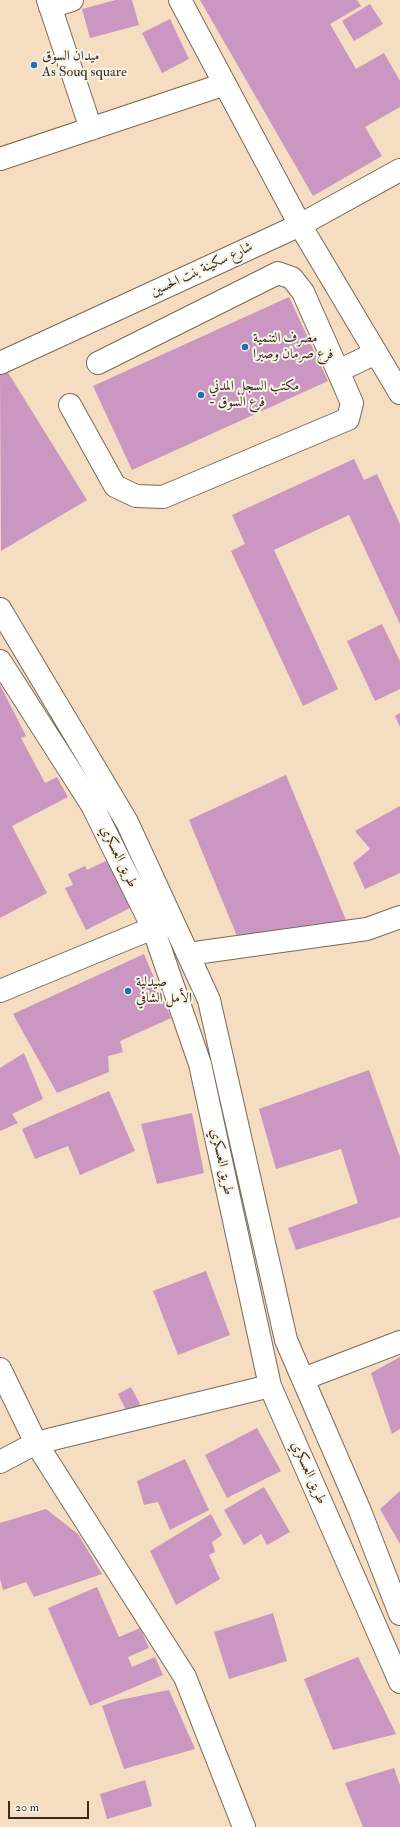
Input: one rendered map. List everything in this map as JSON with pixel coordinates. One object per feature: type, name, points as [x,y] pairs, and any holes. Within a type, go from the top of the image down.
[{"type":"street","points":[[72,0],[49,4],[91,130]]},
{"type":"street","points":[[180,0],[300,224],[400,393]]},
{"type":"street","points":[[0,159],[91,130],[225,84]]},
{"type":"street","name":"شارع سكينة بنت الحسين","points":[[0,364],[300,224],[400,170]]},
{"type":"street","points":[[70,405],[115,486],[136,496],[163,496],[348,419],[352,403],[304,292],[292,278],[278,273],[98,363]]},
{"type":"street","points":[[338,371],[376,353]]},
{"type":"street","name":"طريق العسكري","points":[[0,609],[127,822],[209,1000],[286,1340],[360,1511],[400,1614]]},
{"type":"street","name":"طريق العسكري","points":[[0,661],[92,805],[153,928],[200,1064],[270,1386],[400,1682]]},
{"type":"street","points":[[188,954],[367,929],[400,917]]},
{"type":"street","points":[[0,991],[153,928]]},
{"type":"street","points":[[303,1379],[400,1342]]},
{"type":"street","points":[[0,1369],[36,1443],[185,1678],[244,1827]]},
{"type":"street","points":[[0,1462],[36,1443],[270,1386]]},
{"type":"building","points":[[116,0],[132,0],[139,25],[90,38],[82,9]]},
{"type":"building","points":[[200,0],[357,0],[361,6],[330,24],[356,69],[384,53],[400,81],[400,107],[365,127],[382,156],[313,196]]},
{"type":"building","points":[[370,4],[383,24],[354,41],[342,21]]},
{"type":"building","points":[[170,19],[189,59],[162,73],[142,33]]},
{"type":"building","points":[[289,297],[328,381],[132,470],[93,386]]},
{"type":"building","points":[[7,371],[87,500],[1,551],[0,375]]},
{"type":"building","points":[[354,459],[364,480],[377,474],[400,524],[400,624],[349,515],[274,550],[338,689],[303,706],[231,551],[245,544],[232,515]]},
{"type":"building","points":[[382,624],[400,661],[400,689],[375,701],[347,641]]},
{"type":"building","points":[[0,685],[26,736],[21,738],[45,783],[57,777],[68,797],[12,826],[47,893],[0,918]]},
{"type":"building","points":[[400,713],[400,727],[395,716]]},
{"type":"building","points":[[286,775],[348,925],[237,936],[189,820]]},
{"type":"building","points":[[400,806],[400,873],[365,889],[353,863],[370,849],[355,831]]},
{"type":"building","points":[[110,859],[134,906],[86,930],[65,888],[73,885],[68,874],[85,866],[87,870]]},
{"type":"building","points":[[144,954],[171,1018],[120,1041],[123,1052],[108,1056],[109,1072],[57,1093],[13,1014]]},
{"type":"building","points":[[24,1053],[43,1099],[12,1114],[18,1123],[0,1131],[0,1068]]},
{"type":"building","points":[[369,1070],[400,1157],[400,1217],[296,1250],[288,1228],[358,1203],[341,1149],[276,1169],[259,1109]]},
{"type":"building","points":[[109,1091],[135,1151],[80,1175],[68,1146],[35,1159],[22,1129]]},
{"type":"building","points":[[192,1113],[204,1173],[157,1184],[141,1124]]},
{"type":"building","points":[[206,1271],[230,1335],[178,1355],[153,1291]]},
{"type":"building","points":[[400,1357],[400,1429],[392,1434],[371,1373]]},
{"type":"building","points":[[131,1387],[142,1408],[128,1414],[118,1394]]},
{"type":"building","points":[[257,1428],[281,1471],[227,1498],[205,1455]]},
{"type":"building","points":[[185,1459],[209,1510],[170,1530],[158,1502],[144,1505],[137,1481]]},
{"type":"building","points":[[264,1487],[290,1532],[267,1545],[261,1534],[244,1545],[224,1510]]},
{"type":"building","points":[[400,1491],[400,1544],[380,1509]]},
{"type":"building","points":[[46,1509],[78,1534],[102,1574],[34,1597],[26,1582],[3,1590],[0,1579],[0,1523]]},
{"type":"building","points":[[211,1514],[222,1535],[212,1542],[215,1552],[209,1555],[220,1579],[176,1605],[150,1551]]},
{"type":"building","points":[[97,1587],[119,1637],[140,1628],[149,1648],[128,1657],[132,1667],[155,1657],[163,1675],[90,1706],[48,1608]]},
{"type":"building","points":[[273,1613],[287,1661],[229,1679],[214,1632]]},
{"type":"building","points":[[358,1657],[396,1734],[333,1750],[304,1679]]},
{"type":"building","points":[[169,1690],[195,1749],[124,1769],[102,1706],[119,1700]]},
{"type":"building","points":[[394,1768],[400,1785],[400,1827],[363,1827],[345,1783]]},
{"type":"building","points":[[145,1780],[152,1806],[107,1819],[100,1794]]},
{"type":"place","name":"ميدان السوق As Souq square","points":[[34,65]]},
{"type":"place","name":"مصرف التنمية فرع صرمان وصبرا","points":[[245,347]]},
{"type":"place","name":"مكتب السجل المدني - فرع السوق","points":[[201,395]]},
{"type":"place","name":"صيدلية الأمل الشافي","points":[[128,991]]}]
